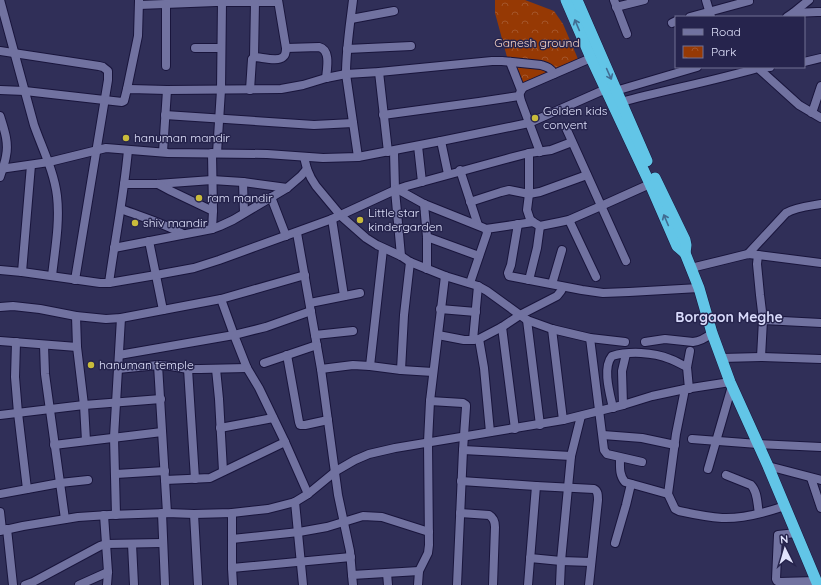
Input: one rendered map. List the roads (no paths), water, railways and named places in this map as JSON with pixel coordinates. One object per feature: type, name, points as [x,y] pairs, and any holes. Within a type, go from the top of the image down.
[{"type":"highway","points":[[566,0],[591,58],[610,91],[621,102],[648,164],[685,240],[685,253]]},
{"type":"highway","points":[[577,0],[610,91],[677,246],[685,253],[699,288],[712,333],[731,384],[768,466],[817,583]]},
{"type":"street","points":[[0,0],[34,125],[49,162],[55,185],[57,196],[57,228],[52,276]]},
{"type":"street","points":[[353,0],[347,49],[346,74],[358,157]]},
{"type":"street","points":[[627,34],[615,4],[644,0]]},
{"type":"street","points":[[706,0],[710,14]]},
{"type":"street","points":[[790,15],[809,0]]},
{"type":"street","points":[[0,90],[25,91],[124,101],[138,36],[139,3],[166,5],[278,1],[286,48],[285,54],[282,58],[276,59],[254,57]]},
{"type":"street","points":[[697,16],[710,14],[749,1]]},
{"type":"street","points":[[212,229],[212,180],[219,118],[222,2]]},
{"type":"street","points":[[250,90],[252,59],[254,57],[255,2]]},
{"type":"street","points":[[166,5],[166,66]]},
{"type":"street","points":[[350,19],[394,11]]},
{"type":"street","points":[[790,15],[820,12]]},
{"type":"street","points":[[347,49],[411,46]]},
{"type":"street","points":[[286,48],[322,47],[327,56],[326,78]]},
{"type":"street","points":[[195,48],[221,48]]},
{"type":"street","points":[[0,51],[99,66],[107,69],[109,75],[76,280]]},
{"type":"street","points":[[383,115],[472,103],[520,93],[524,88],[591,58]]},
{"type":"street","points":[[805,62],[821,58]]},
{"type":"street","points":[[127,89],[281,89],[346,74],[492,61],[547,67],[551,69],[554,74]]},
{"type":"street","points":[[510,62],[529,123],[540,152]]},
{"type":"street","points":[[1,172],[106,148],[163,152],[267,154],[323,158],[358,157],[529,123],[610,91],[693,68]]},
{"type":"street","points":[[621,102],[653,93],[729,77],[747,69],[758,68],[800,105],[821,118]]},
{"type":"street","points":[[379,72],[383,115],[391,151],[396,190],[401,256]]},
{"type":"street","points":[[812,113],[821,86]]},
{"type":"street","points":[[163,152],[167,90]]},
{"type":"street","points":[[165,115],[314,125],[353,123]]},
{"type":"street","points":[[0,116],[6,135],[7,146],[6,156],[1,172]]},
{"type":"street","points":[[566,128],[626,261]]},
{"type":"street","points":[[441,141],[448,174]]},
{"type":"street","points":[[0,270],[109,283],[194,268],[341,216],[396,190],[460,170],[529,153],[551,150],[572,142]]},
{"type":"street","points":[[418,146],[422,182]]},
{"type":"street","points":[[109,283],[128,150]]},
{"type":"street","points":[[529,153],[529,194],[527,210],[530,219],[536,224],[537,248],[529,280]]},
{"type":"street","points":[[304,157],[307,169],[316,186],[341,216],[366,238],[383,249],[401,256],[426,269],[444,276],[474,284],[487,290],[527,320],[552,329],[590,338],[625,342]]},
{"type":"street","points":[[22,272],[31,165]]},
{"type":"street","points":[[114,248],[212,229],[220,226],[287,188],[298,180],[307,169]]},
{"type":"street","points":[[460,170],[478,225]]},
{"type":"street","points":[[470,202],[509,190],[529,194],[540,192],[587,175]]},
{"type":"street","points":[[124,184],[157,184],[212,180],[243,182],[287,188]]},
{"type":"street","points":[[243,182],[244,213]]},
{"type":"street","points":[[157,184],[213,211]]},
{"type":"street","points":[[396,190],[424,204],[486,229],[518,224],[536,224],[569,220],[650,184]]},
{"type":"street","points":[[271,197],[286,236]]},
{"type":"street","points":[[424,204],[426,269]]},
{"type":"street","points":[[748,254],[786,213],[821,204]]},
{"type":"street","points":[[120,209],[162,224],[183,234]]},
{"type":"street","points":[[332,219],[344,296]]},
{"type":"street","points":[[569,220],[596,277]]},
{"type":"street","points":[[518,224],[511,265],[508,273],[509,276],[604,293],[699,288]]},
{"type":"street","points":[[486,229],[487,233],[479,256],[474,284],[476,340],[484,368],[490,432]]},
{"type":"street","points":[[296,233],[305,275],[321,369],[336,471],[338,495],[351,557],[352,585]]},
{"type":"street","points":[[426,238],[479,256]]},
{"type":"street","points":[[149,241],[163,310]]},
{"type":"street","points":[[370,366],[383,249]]},
{"type":"street","points":[[552,284],[562,250]]},
{"type":"street","points":[[691,268],[748,254],[821,263]]},
{"type":"street","points":[[758,255],[757,264],[763,320],[761,357]]},
{"type":"street","points":[[401,370],[404,315],[410,262]]},
{"type":"street","points":[[0,307],[13,306],[40,309],[76,316],[106,319],[121,318],[221,299],[305,275]]},
{"type":"street","points":[[418,585],[418,570],[428,553],[429,545],[428,442],[430,401],[444,276]]},
{"type":"street","points":[[438,336],[464,340],[476,340],[557,296],[563,286]]},
{"type":"street","points":[[310,303],[360,293]]},
{"type":"street","points":[[221,299],[247,368],[259,388],[308,494]]},
{"type":"street","points":[[440,309],[476,312]]},
{"type":"street","points":[[119,355],[234,335],[266,327],[311,312]]},
{"type":"street","points":[[76,316],[77,347],[84,405],[86,441]]},
{"type":"street","points":[[116,515],[114,437],[121,318]]},
{"type":"street","points":[[527,320],[540,425]]},
{"type":"street","points":[[763,320],[821,323]]},
{"type":"street","points":[[502,327],[515,429]]},
{"type":"street","points":[[552,329],[563,420]]},
{"type":"street","points":[[315,335],[353,331]]},
{"type":"street","points":[[646,342],[665,339],[697,342],[712,333]]},
{"type":"street","points":[[590,338],[605,453],[620,458],[642,462]]},
{"type":"street","points":[[0,341],[77,347]]},
{"type":"street","points":[[16,342],[15,377],[18,413],[28,488]]},
{"type":"street","points":[[44,345],[45,374],[49,409],[65,519]]},
{"type":"street","points":[[264,363],[317,345]]},
{"type":"street","points":[[690,351],[687,368],[687,389],[675,445],[668,494],[675,509],[678,511],[732,518],[785,506]]},
{"type":"street","points":[[613,408],[608,381],[608,361],[612,356],[646,353],[670,359],[687,368]]},
{"type":"street","points":[[623,405],[622,371],[626,354]]},
{"type":"street","points":[[287,355],[300,425],[328,420]]},
{"type":"street","points":[[721,358],[761,357],[821,359]]},
{"type":"street","points":[[118,369],[158,365],[188,369],[247,368]]},
{"type":"street","points":[[158,365],[165,472],[162,543],[165,585]]},
{"type":"street","points":[[321,369],[353,365],[434,372]]},
{"type":"street","points":[[188,369],[195,479]]},
{"type":"street","points":[[216,369],[223,471]]},
{"type":"street","points":[[3,530],[78,517],[164,513],[232,513],[268,509],[295,502],[308,494],[336,471],[369,454],[428,442],[540,425],[599,412],[652,396],[687,389],[731,384],[708,469]]},
{"type":"street","points":[[0,415],[84,405],[161,399]]},
{"type":"street","points":[[430,401],[465,403],[466,407],[462,450],[457,585]]},
{"type":"street","points":[[560,585],[571,456],[581,416]]},
{"type":"street","points":[[220,428],[273,418]]},
{"type":"street","points":[[54,445],[162,432]]},
{"type":"street","points":[[603,435],[642,438],[675,445]]},
{"type":"street","points":[[692,439],[821,447]]},
{"type":"street","points":[[165,480],[210,478],[285,442]]},
{"type":"street","points":[[462,450],[571,456]]},
{"type":"street","points":[[620,458],[620,470],[622,479],[625,482],[668,494]]},
{"type":"street","points":[[768,466],[821,480]]},
{"type":"street","points":[[116,474],[165,472]]},
{"type":"street","points":[[726,475],[754,487],[756,491],[759,513]]},
{"type":"street","points":[[810,478],[821,508]]},
{"type":"street","points":[[0,494],[28,488],[88,480]]},
{"type":"street","points":[[461,481],[594,489],[598,492],[589,585]]},
{"type":"street","points":[[615,543],[631,484]]},
{"type":"street","points":[[528,585],[536,486]]},
{"type":"street","points":[[295,502],[303,585]]},
{"type":"street","points":[[0,512],[13,585]]},
{"type":"street","points":[[232,513],[233,585]]},
{"type":"street","points":[[460,513],[489,515],[493,517],[495,522],[493,585]]},
{"type":"street","points":[[194,514],[198,585]]},
{"type":"street","points":[[104,515],[108,572],[107,585]]},
{"type":"street","points":[[232,539],[299,532],[328,527],[363,516],[382,517],[429,532]]},
{"type":"street","points":[[796,533],[778,535],[776,579],[779,582],[817,583]]},
{"type":"street","points":[[25,585],[33,583],[106,544],[162,543]]},
{"type":"street","points":[[132,544],[134,585]]},
{"type":"street","points":[[232,568],[351,557]]},
{"type":"street","points":[[530,558],[591,562]]},
{"type":"street","points":[[352,575],[418,570]]},
{"type":"street","points":[[78,585],[108,572]]},
{"type":"street","points":[[387,573],[388,585]]},
{"type":"place","name":"Golden kids convent","points":[[535,118]]},
{"type":"place","name":"hanuman mandir","points":[[126,138]]},
{"type":"place","name":"ram mandir","points":[[199,198]]},
{"type":"place","name":"Little star kindergarden","points":[[360,220]]},
{"type":"place","name":"shiv mandir","points":[[135,223]]},
{"type":"place","name":"hanuman temple","points":[[91,365]]},
{"type":"district","name":"Borgaon Meghe","points":[[729,317]]},
{"type":"park label","name":"Ganesh ground","points":[[537,43]]}]
